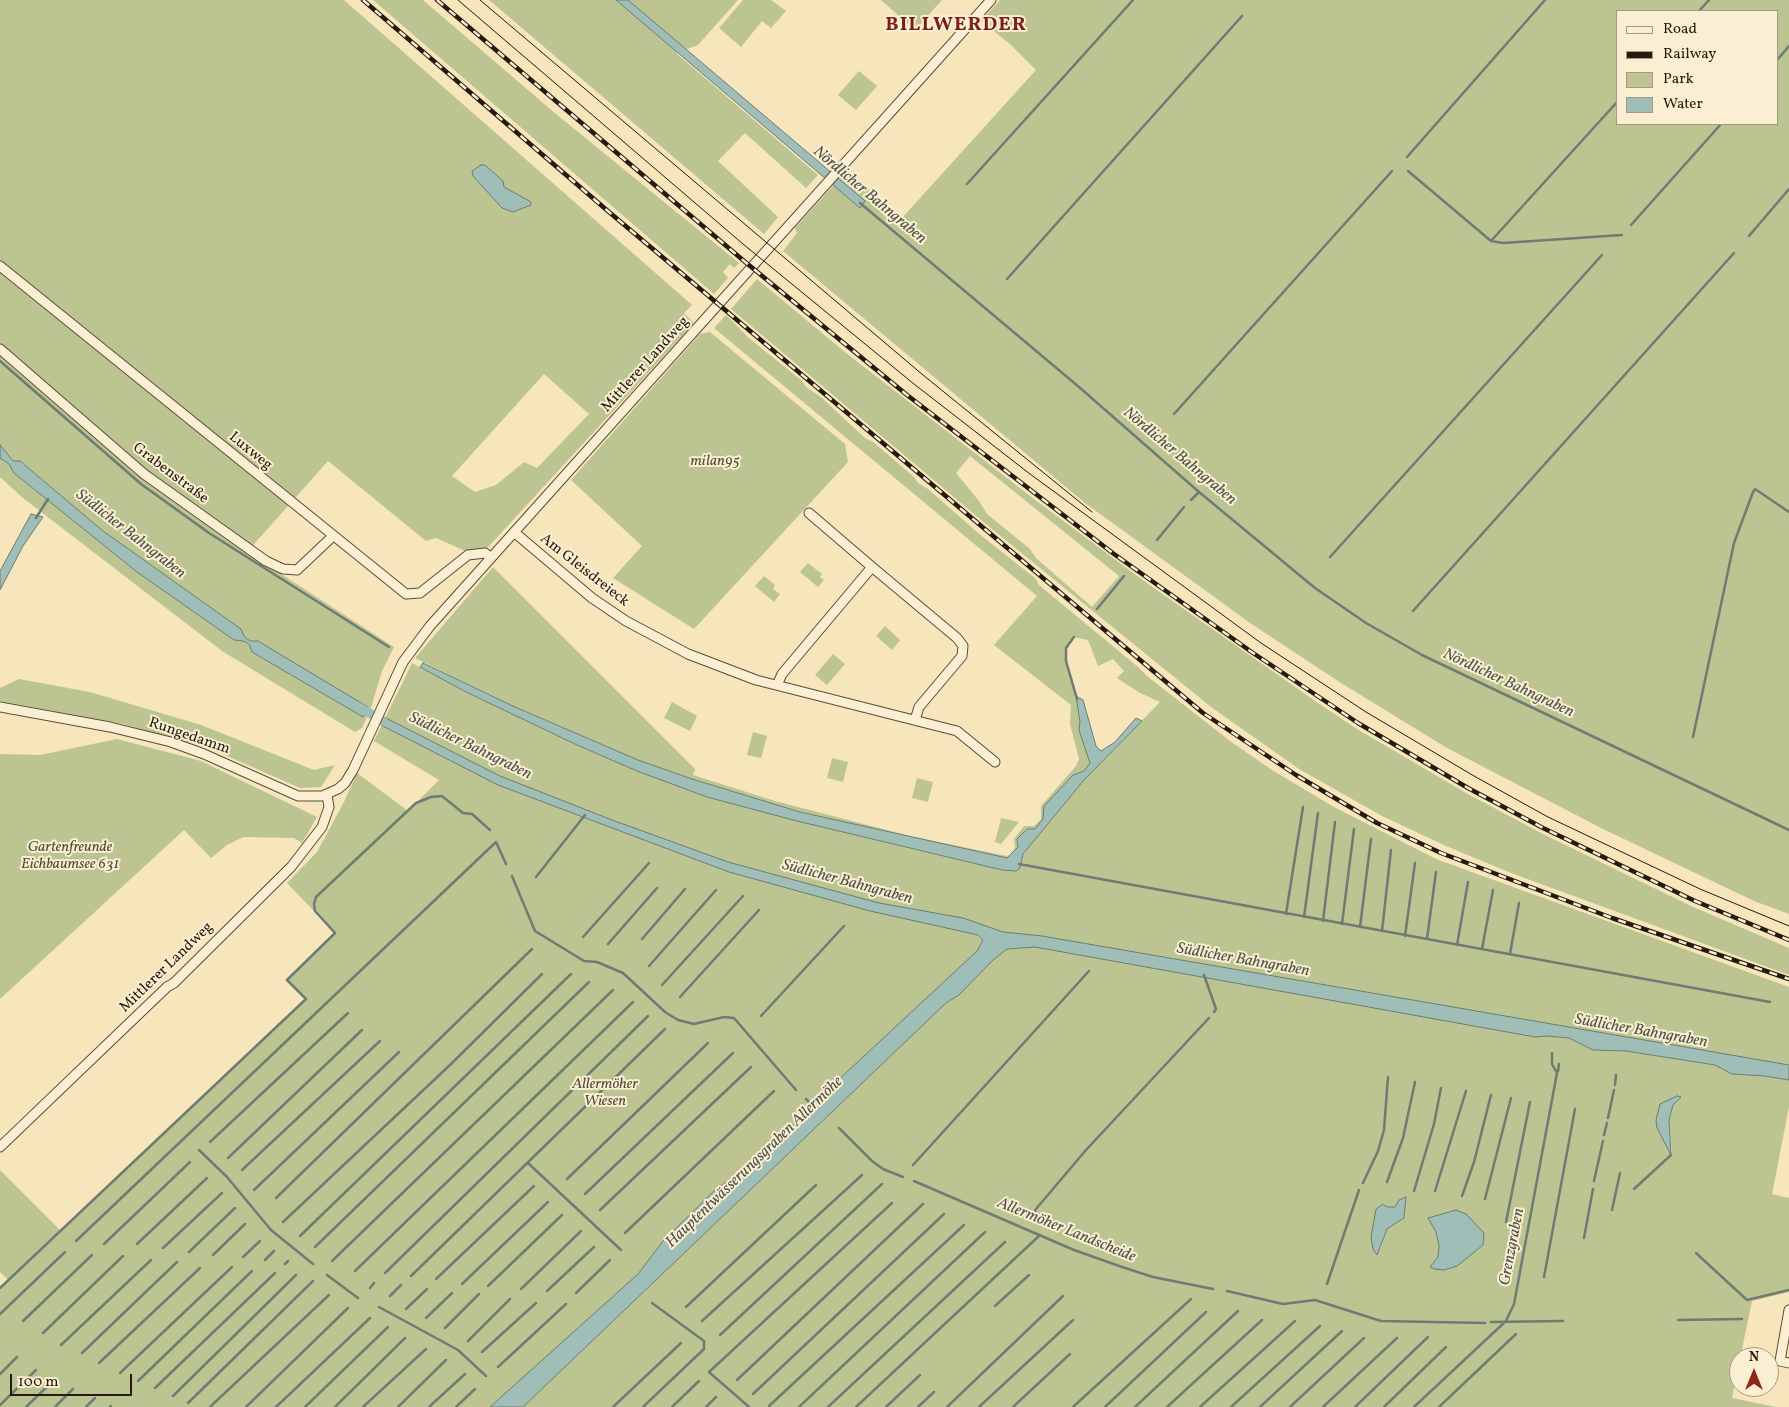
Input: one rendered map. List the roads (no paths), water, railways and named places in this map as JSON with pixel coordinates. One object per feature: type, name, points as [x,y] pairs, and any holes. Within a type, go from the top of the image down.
[{"type":"street","name":"Mittlerer Landweg","points":[[0,1147],[167,987],[174,983],[291,867],[322,827],[329,808],[327,795],[342,786],[353,770],[381,706],[410,651],[514,532],[991,0]]},
{"type":"street","name":"Luxweg","points":[[0,266],[406,594],[420,593],[468,555],[485,553],[491,558]]},
{"type":"street","name":"Grabenstraße","points":[[0,349],[144,474],[266,561],[283,569],[297,570],[333,536]]},
{"type":"street","points":[[810,514],[957,638],[963,648],[960,658],[918,709],[915,720]]},
{"type":"street","name":"Am Gleisdreieck","points":[[514,532],[580,590],[626,621],[688,654],[777,686],[957,731],[995,762]]},
{"type":"street","points":[[777,686],[782,674],[872,567]]},
{"type":"street","name":"Rungedamm","points":[[0,706],[138,733],[204,754],[294,795],[313,797],[327,795]]},
{"type":"street","points":[[1789,1310],[1780,1361],[1789,1363]]},
{"type":"water","points":[[616,0],[628,0],[865,201],[860,208]]},
{"type":"water","points":[[481,165],[485,165],[503,181],[504,187],[531,202],[531,205],[513,212],[502,208],[473,176],[472,171]]},
{"type":"water","points":[[0,445],[13,461],[20,461],[103,531],[241,629],[244,636],[250,641],[258,641],[368,707],[363,717],[252,652],[249,644],[234,640],[137,572],[14,473],[9,464],[0,458]]},
{"type":"water","points":[[31,514],[43,517],[23,546],[0,590],[0,571]]},
{"type":"water","points":[[423,663],[515,707],[638,760],[692,779],[800,812],[1007,858],[1018,847],[1017,839],[1027,829],[1035,829],[1043,819],[1044,806],[1073,775],[1084,771],[1090,763],[1079,730],[1080,722],[1076,696],[1083,700],[1096,746],[1101,751],[1115,742],[1136,718],[1142,721],[1084,780],[1023,854],[1020,868],[1016,871],[1002,870],[797,821],[707,797],[637,771],[577,745],[466,692],[420,667]]},
{"type":"water","name":"Hauptentwässerungsgraben Allermöhe","points":[[384,717],[500,776],[612,820],[728,862],[879,903],[963,918],[1003,932],[1042,936],[1789,1065],[1789,1080],[1732,1074],[1715,1065],[1626,1051],[1593,1050],[1569,1038],[1535,1037],[1035,947],[1007,949],[993,960],[959,995],[946,1003],[523,1407],[490,1407],[638,1274],[663,1241],[716,1189],[746,1169],[813,1107],[827,1088],[835,1083],[977,951],[983,940],[978,935],[870,911],[729,872],[498,785],[381,725]]},
{"type":"water","points":[[1677,1096],[1681,1097],[1673,1105],[1669,1120],[1671,1155],[1657,1128],[1656,1120],[1660,1104]]},
{"type":"water","points":[[1406,1197],[1404,1218],[1387,1229],[1377,1255],[1373,1249],[1371,1237],[1376,1209],[1383,1204],[1387,1207],[1395,1207],[1399,1200]]},
{"type":"water","points":[[1456,1210],[1466,1214],[1484,1233],[1483,1245],[1457,1266],[1444,1270],[1434,1269],[1430,1267],[1438,1257],[1439,1246],[1436,1232],[1428,1218]]},
{"type":"waterway","points":[[967,184],[1133,0]]},
{"type":"waterway","points":[[1407,157],[1545,0]]},
{"type":"waterway","points":[[1700,10],[1709,0]]},
{"type":"waterway","points":[[1007,279],[1242,16]]},
{"type":"waterway","points":[[1779,58],[1789,46]]},
{"type":"waterway","points":[[1491,241],[1616,103]]},
{"type":"waterway","points":[[1631,225],[1720,125]]},
{"type":"waterway","points":[[1174,414],[1392,171]]},
{"type":"waterway","points":[[1408,171],[1491,241],[1503,243],[1622,235]]},
{"type":"waterway","points":[[1749,236],[1789,189]]},
{"type":"waterway","name":"Nördlicher Bahngraben","points":[[860,203],[1079,387],[1199,492],[1315,588],[1366,623],[1422,655],[1789,830]]},
{"type":"waterway","points":[[1413,611],[1734,253]]},
{"type":"waterway","points":[[1330,557],[1602,255]]},
{"type":"waterway","points":[[0,361],[141,484],[209,533],[389,647]]},
{"type":"waterway","points":[[1693,737],[1734,543],[1753,492],[1755,489],[1789,512]]},
{"type":"waterway","points":[[1191,500],[1199,492]]},
{"type":"waterway","points":[[36,518],[48,499]]},
{"type":"waterway","points":[[1157,540],[1184,507]]},
{"type":"waterway","points":[[1097,609],[1124,576]]},
{"type":"waterway","points":[[1074,637],[1066,648],[1066,661],[1077,699]]},
{"type":"waterway","name":"Südlicher Bahngraben","points":[[357,706],[383,721]]},
{"type":"waterway","points":[[0,1288],[306,999],[287,980],[335,933],[315,911],[316,897],[416,803],[431,797],[442,796],[463,813],[472,814],[490,830]]},
{"type":"waterway","points":[[1286,914],[1303,807]]},
{"type":"waterway","points":[[1304,917],[1318,813]]},
{"type":"waterway","points":[[536,877],[585,815]]},
{"type":"waterway","points":[[1323,921],[1335,822]]},
{"type":"waterway","points":[[1342,924],[1354,829]]},
{"type":"waterway","points":[[1360,927],[1371,839]]},
{"type":"waterway","points":[[76,1241],[496,842],[506,864]]},
{"type":"waterway","points":[[1382,931],[1391,850]]},
{"type":"waterway","points":[[583,937],[649,863]]},
{"type":"waterway","points":[[1405,936],[1415,863]]},
{"type":"waterway","points":[[1019,864],[1770,1002]]},
{"type":"waterway","points":[[1427,939],[1436,872]]},
{"type":"waterway","name":"Allermöher Landscheide","points":[[512,876],[535,931],[584,961],[597,962],[623,973],[665,1012],[678,1020],[694,1024],[724,1017],[734,1018],[796,1090]]},
{"type":"waterway","points":[[1457,945],[1468,882]]},
{"type":"waterway","points":[[608,944],[657,888]]},
{"type":"waterway","points":[[642,939],[685,889]]},
{"type":"waterway","points":[[649,966],[716,890]]},
{"type":"waterway","points":[[1482,949],[1493,890]]},
{"type":"waterway","points":[[662,985],[743,896]]},
{"type":"waterway","points":[[1510,954],[1519,903]]},
{"type":"waterway","points":[[680,997],[759,910]]},
{"type":"waterway","points":[[761,1016],[844,926]]},
{"type":"waterway","points":[[276,1198],[532,949]]},
{"type":"waterway","points":[[913,1165],[1089,971]]},
{"type":"waterway","points":[[283,1222],[450,1065],[542,974]]},
{"type":"waterway","points":[[300,1236],[571,974]]},
{"type":"waterway","points":[[1204,975],[1216,1009],[1214,1012]]},
{"type":"waterway","points":[[315,1247],[589,982]]},
{"type":"waterway","points":[[332,1261],[613,990]]},
{"type":"waterway","points":[[355,1271],[633,1002]]},
{"type":"waterway","points":[[210,1142],[348,1013]]},
{"type":"waterway","points":[[385,1273],[648,1016]]},
{"type":"waterway","points":[[1033,1217],[1036,1209],[1086,1150],[1209,1018]]},
{"type":"waterway","points":[[411,1276],[665,1029]]},
{"type":"waterway","points":[[228,1158],[362,1030]]},
{"type":"waterway","points":[[242,1170],[380,1041]]},
{"type":"waterway","points":[[567,1179],[708,1043]]},
{"type":"waterway","points":[[254,1190],[399,1052]]},
{"type":"waterway","points":[[585,1194],[733,1053]]},
{"type":"waterway","name":"Grenzgraben","points":[[1414,1407],[1506,1321],[1514,1304],[1557,1073],[1552,1064],[1552,1053]]},
{"type":"waterway","name":"Grenzgraben","points":[[1558,1071],[1559,1064]]},
{"type":"waterway","points":[[600,1210],[751,1067]]},
{"type":"waterway","points":[[1615,1085],[1616,1075]]},
{"type":"waterway","points":[[1363,1183],[1378,1151],[1384,1130],[1388,1077]]},
{"type":"waterway","points":[[1387,1182],[1403,1138],[1415,1082]]},
{"type":"waterway","points":[[1414,1191],[1434,1124],[1441,1088]]},
{"type":"waterway","points":[[1608,1118],[1614,1090]]},
{"type":"waterway","points":[[625,1233],[774,1091]]},
{"type":"waterway","points":[[1435,1191],[1466,1091]]},
{"type":"waterway","points":[[1462,1196],[1474,1162],[1491,1095]]},
{"type":"waterway","points":[[1485,1199],[1511,1098]]},
{"type":"waterway","name":"Hauptentwässerungsgraben Allermöhe","points":[[806,1099],[815,1108]]},
{"type":"waterway","points":[[1506,1222],[1530,1102]]},
{"type":"waterway","points":[[1544,1277],[1575,1109]]},
{"type":"waterway","points":[[1604,1135],[1607,1123]]},
{"type":"waterway","name":"Allermöher Landscheide","points":[[839,1128],[872,1161],[883,1169],[903,1177]]},
{"type":"waterway","points":[[1594,1181],[1603,1141]]},
{"type":"waterway","points":[[199,1150],[227,1177],[271,1230],[313,1264]]},
{"type":"waterway","points":[[1634,1189],[1671,1155]]},
{"type":"waterway","points":[[104,1244],[190,1162]]},
{"type":"waterway","points":[[528,1163],[621,1250]]},
{"type":"waterway","points":[[1612,1210],[1620,1173]]},
{"type":"waterway","points":[[702,1321],[862,1175]]},
{"type":"waterway","points":[[137,1244],[207,1178]]},
{"type":"waterway","name":"Allermöher Landscheide","points":[[914,1181],[1074,1250],[1153,1277],[1213,1289]]},
{"type":"waterway","points":[[720,1335],[882,1184]]},
{"type":"waterway","points":[[686,1307],[816,1185]]},
{"type":"waterway","points":[[436,1279],[534,1186]]},
{"type":"waterway","points":[[1584,1238],[1593,1189]]},
{"type":"waterway","points":[[1327,1284],[1359,1190]]},
{"type":"waterway","points":[[163,1248],[222,1193]]},
{"type":"waterway","points":[[462,1284],[548,1202]]},
{"type":"waterway","points":[[749,1407],[709,1372],[892,1203]]},
{"type":"waterway","points":[[737,1380],[923,1204]]},
{"type":"waterway","points":[[189,1252],[235,1208]]},
{"type":"waterway","points":[[753,1394],[944,1214]]},
{"type":"waterway","points":[[488,1286],[562,1215]]},
{"type":"waterway","points":[[213,1255],[245,1224]]},
{"type":"waterway","points":[[769,1406],[964,1225]]},
{"type":"waterway","points":[[521,1289],[581,1231]]},
{"type":"waterway","points":[[799,1407],[985,1232]]},
{"type":"waterway","points":[[856,1407],[1040,1235]]},
{"type":"waterway","points":[[243,1257],[260,1241]]},
{"type":"waterway","points":[[828,1407],[1005,1242]]},
{"type":"waterway","points":[[547,1291],[594,1247]]},
{"type":"waterway","points":[[265,1260],[274,1251]]},
{"type":"waterway","points":[[0,1314],[65,1252]]},
{"type":"waterway","points":[[1696,1253],[1747,1300],[1789,1290]]},
{"type":"waterway","points":[[23,1321],[92,1255]]},
{"type":"waterway","points":[[43,1333],[123,1256]]},
{"type":"waterway","points":[[61,1345],[151,1260]]},
{"type":"waterway","points":[[576,1293],[610,1260]]},
{"type":"waterway","points":[[285,1264],[288,1261]]},
{"type":"waterway","points":[[82,1353],[177,1262]]},
{"type":"waterway","points":[[120,1373],[232,1267]]},
{"type":"waterway","points":[[99,1363],[200,1268]]},
{"type":"waterway","points":[[138,1381],[252,1271]]},
{"type":"waterway","points":[[155,1388],[275,1273]]},
{"type":"waterway","points":[[173,1396],[296,1275]]},
{"type":"waterway","points":[[327,1275],[358,1298]]},
{"type":"waterway","points":[[995,1306],[1029,1275]]},
{"type":"waterway","points":[[188,1403],[313,1281]]},
{"type":"waterway","points":[[370,1288],[374,1283]]},
{"type":"waterway","points":[[390,1296],[401,1285]]},
{"type":"waterway","points":[[406,1309],[427,1289]]},
{"type":"waterway","name":"Allermöher Landscheide","points":[[1227,1291],[1283,1304],[1315,1300],[1381,1321],[1485,1323]]},
{"type":"waterway","points":[[426,1318],[452,1293]]},
{"type":"waterway","points":[[445,1328],[479,1294]]},
{"type":"waterway","points":[[210,1407],[329,1295]]},
{"type":"waterway","points":[[947,1407],[1063,1296]]},
{"type":"waterway","points":[[468,1341],[510,1299]]},
{"type":"waterway","points":[[1073,1407],[1191,1299]]},
{"type":"waterway","points":[[482,1352],[536,1303]]},
{"type":"waterway","points":[[643,1407],[704,1349],[704,1341],[652,1303]]},
{"type":"waterway","points":[[498,1367],[566,1304]]},
{"type":"waterway","points":[[379,1307],[458,1350],[486,1376]]},
{"type":"waterway","points":[[246,1407],[348,1308]]},
{"type":"waterway","points":[[1135,1407],[1238,1311]]},
{"type":"waterway","points":[[1105,1407],[1206,1312]]},
{"type":"waterway","points":[[276,1407],[370,1318]]},
{"type":"waterway","points":[[1678,1320],[1742,1319]]},
{"type":"waterway","points":[[979,1407],[1073,1320]]},
{"type":"waterway","points":[[1167,1407],[1262,1320]]},
{"type":"waterway","points":[[1200,1407],[1295,1321]]},
{"type":"waterway","points":[[1491,1322],[1563,1321]]},
{"type":"waterway","points":[[1231,1407],[1320,1326]]},
{"type":"waterway","points":[[305,1407],[388,1327]]},
{"type":"waterway","points":[[1260,1407],[1342,1331]]},
{"type":"waterway","points":[[1439,1407],[1516,1334]]},
{"type":"waterway","points":[[1355,1407],[1428,1337]]},
{"type":"waterway","points":[[335,1407],[405,1338]]},
{"type":"waterway","points":[[1290,1407],[1364,1338]]},
{"type":"waterway","points":[[1323,1407],[1397,1338]]},
{"type":"waterway","points":[[613,1407],[681,1343]]},
{"type":"waterway","points":[[1384,1407],[1446,1347]]},
{"type":"waterway","points":[[363,1407],[426,1349]]},
{"type":"waterway","points":[[1013,1407],[1070,1354]]},
{"type":"waterway","points":[[0,1374],[17,1357]]},
{"type":"waterway","points":[[398,1407],[446,1360]]},
{"type":"waterway","points":[[0,1405],[36,1370]]},
{"type":"waterway","points":[[429,1407],[465,1374]]},
{"type":"waterway","points":[[886,1407],[920,1375]]},
{"type":"waterway","points":[[26,1407],[54,1380]]},
{"type":"waterway","points":[[672,1407],[699,1381]]},
{"type":"waterway","points":[[55,1407],[73,1389]]},
{"type":"waterway","points":[[456,1407],[475,1389]]},
{"type":"waterway","points":[[918,1407],[934,1392]]},
{"type":"waterway","points":[[706,1407],[716,1397]]},
{"type":"waterway","points":[[86,1407],[95,1398]]},
{"type":"tram line","points":[[458,0],[743,244],[914,384],[1030,474],[1261,643],[1366,712],[1548,817],[1700,889],[1789,926]]},
{"type":"tram line","points":[[480,0],[923,375],[1092,512]]},
{"type":"railway","points":[[363,0],[609,212],[1203,713],[1296,775],[1377,823],[1441,853],[1612,918],[1789,979]]},
{"type":"railway","points":[[437,0],[744,261],[907,395],[1114,554],[1253,653],[1358,723],[1468,788],[1543,828],[1695,901],[1789,940]]},
{"type":"district","name":"BILLWERDER","points":[[956,26]]},
{"type":"park label","name":"milan95","points":[[715,462]]},
{"type":"park label","name":"Gartenfreunde Eichbaumsee 631","points":[[70,856]]},
{"type":"park label","name":"Allermöher Wiesen","points":[[605,1094]]}]
